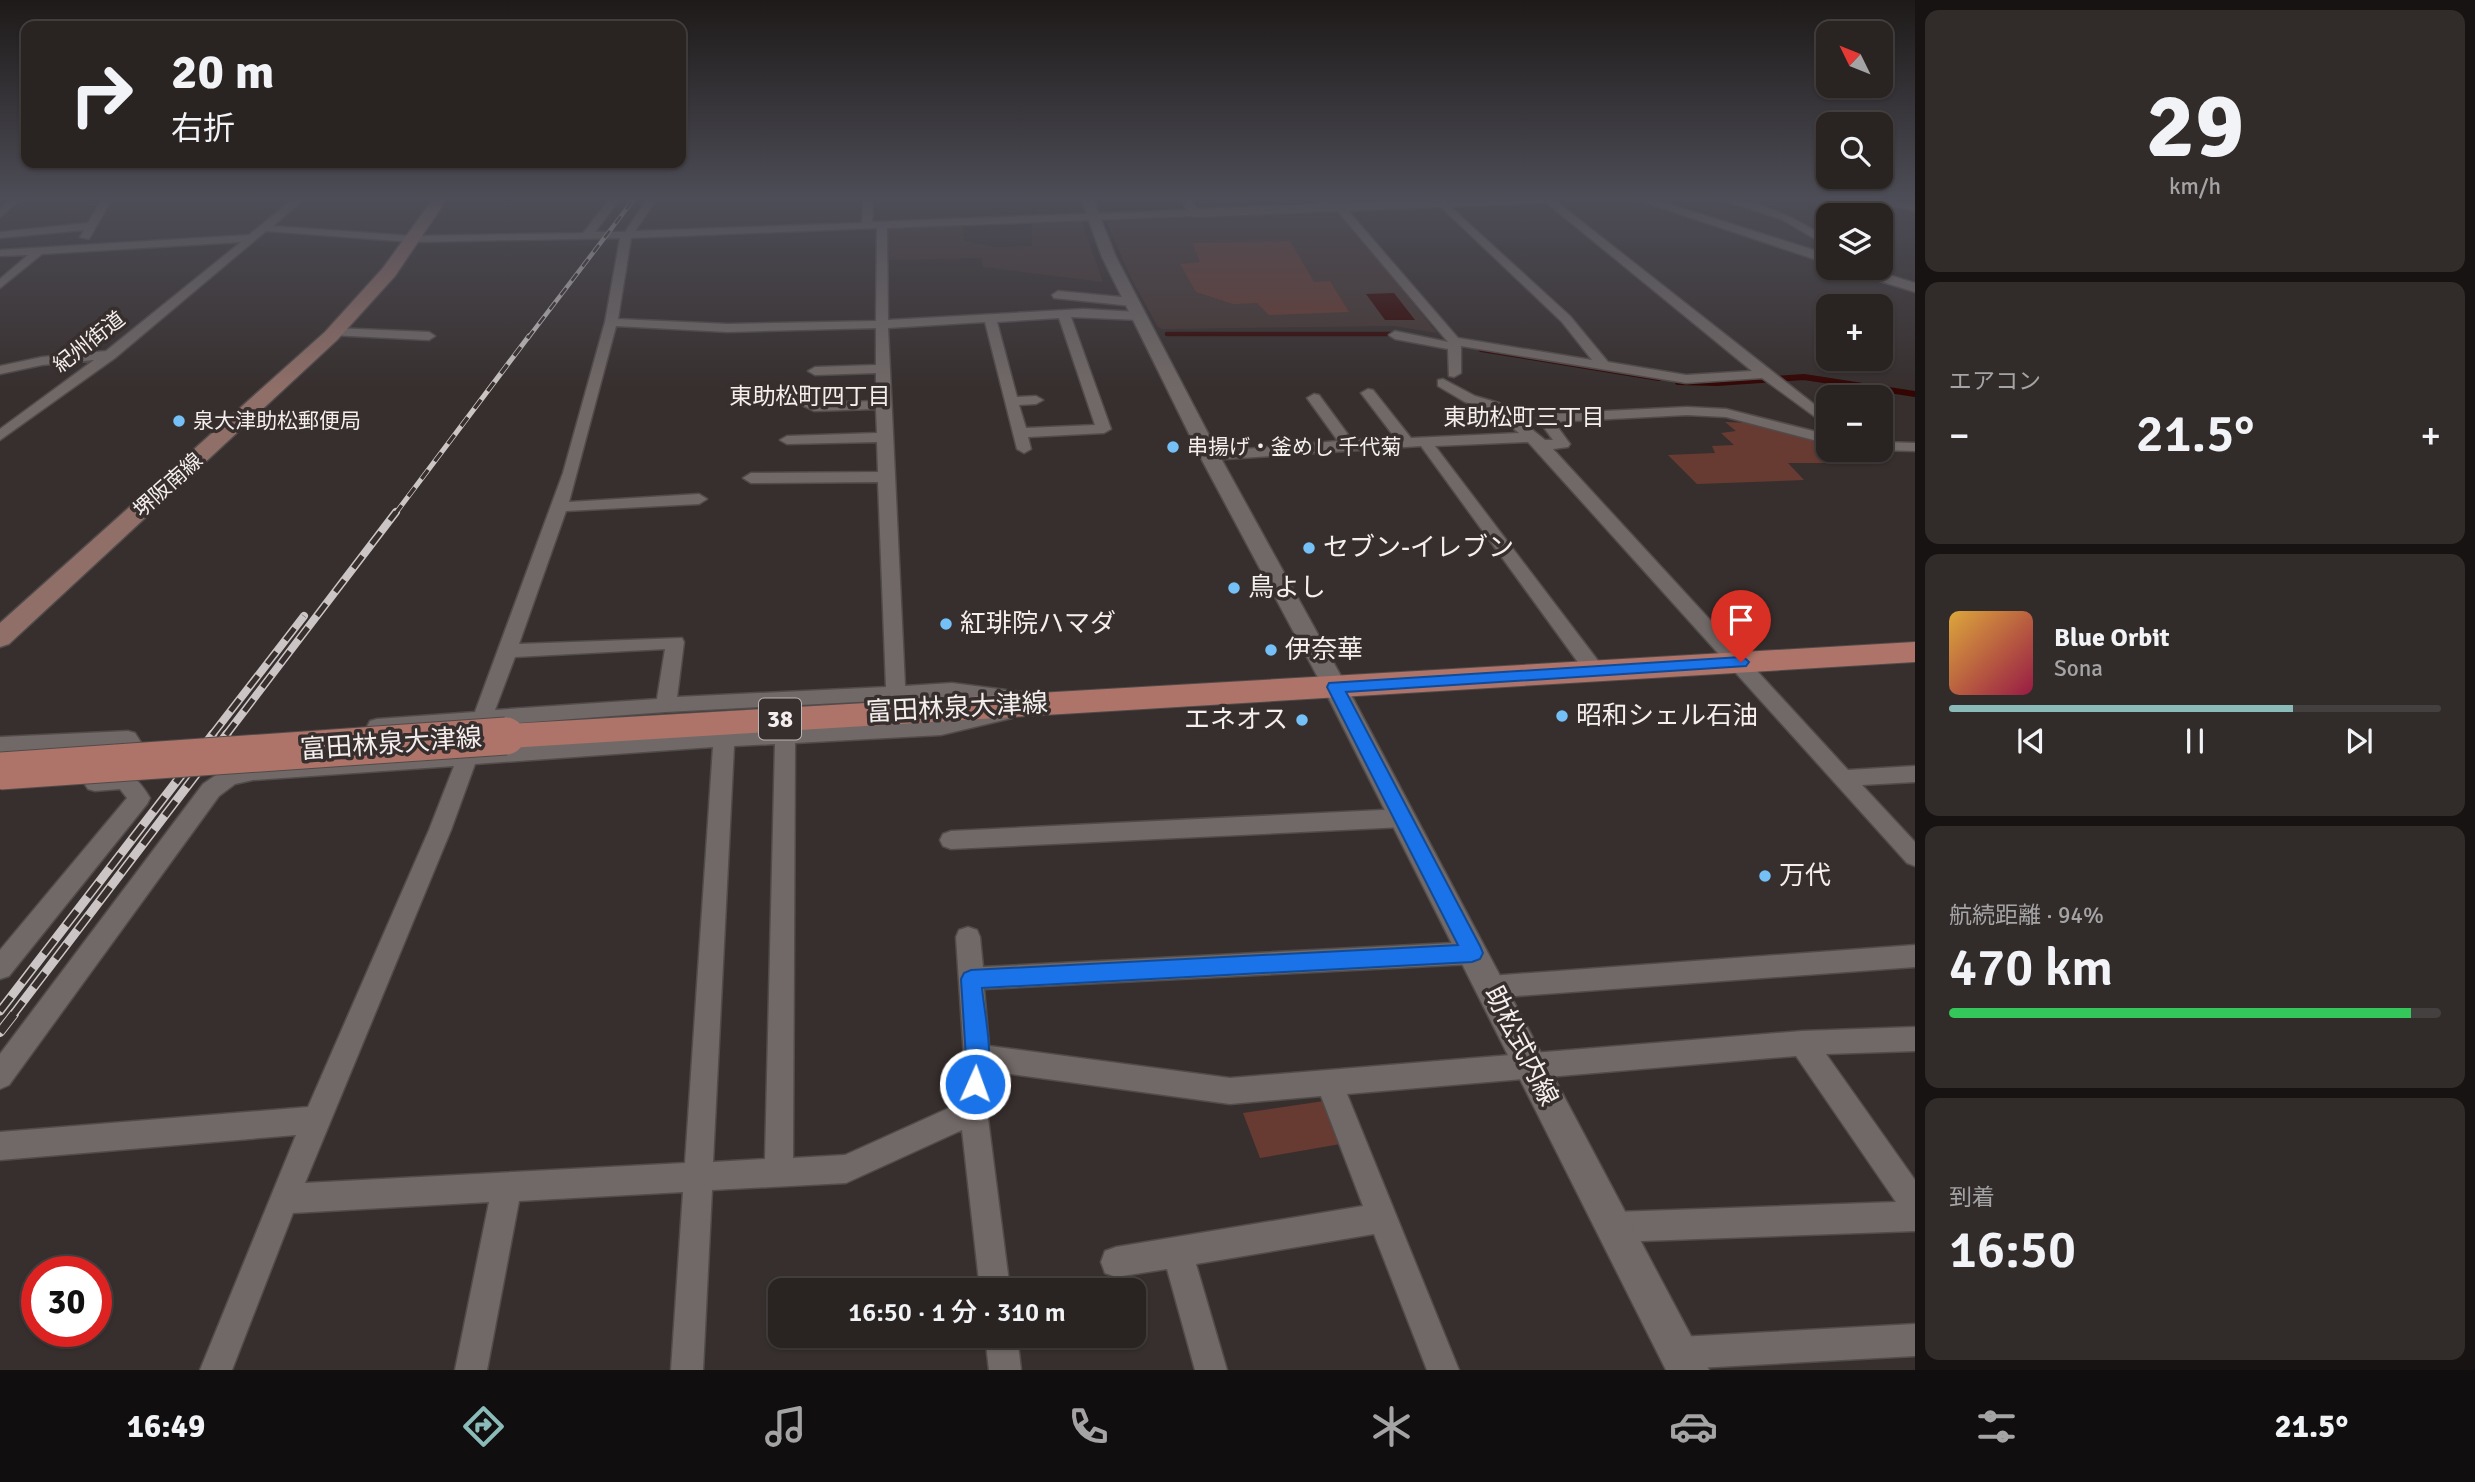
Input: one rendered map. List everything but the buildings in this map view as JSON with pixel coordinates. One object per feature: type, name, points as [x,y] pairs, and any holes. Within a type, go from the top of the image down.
[{"type":"main road","name":"堺阪南線","points":[[0,638],[334,332],[370,295],[394,263]]},
{"type":"main road","name":"富田林泉大津線","points":[[0,771],[493,727],[1054,702],[1915,652]]},
{"type":"street","points":[[0,285],[25,263]]},
{"type":"street","name":"紀州街道","points":[[0,436],[110,355],[220,263]]},
{"type":"street","points":[[216,1370],[316,1120],[440,830],[467,758],[493,727],[506,652],[572,473],[611,321],[622,263]]},
{"type":"street","points":[[882,263],[884,477],[896,693]]},
{"type":"street","name":"助松式内線","points":[[1113,263],[1210,456],[1335,687],[1683,1362]]},
{"type":"street","points":[[1382,263],[1455,344]]},
{"type":"street","points":[[1507,263],[1566,319],[1603,365]]},
{"type":"street","points":[[1629,263],[1765,376],[1816,413]]},
{"type":"street","points":[[1890,280],[1915,288]]},
{"type":"street","points":[[1058,295],[1136,309]]},
{"type":"street","points":[[611,321],[677,328],[724,328],[990,318],[1136,309]]},
{"type":"street","points":[[1020,433],[1104,429],[1064,314]]},
{"type":"street","points":[[990,318],[1024,449]]},
{"type":"street","points":[[334,332],[429,336]]},
{"type":"street","points":[[1395,335],[1686,379],[1765,376]]},
{"type":"street","points":[[1455,344],[1449,378],[1470,398],[1494,406],[1536,441],[1741,662],[1915,857]]},
{"type":"street","points":[[0,370],[42,361],[110,355]]},
{"type":"street","points":[[815,371],[882,369]]},
{"type":"street","points":[[1368,393],[1407,443]]},
{"type":"street","points":[[1314,398],[1348,445]]},
{"type":"street","points":[[1012,401],[1035,400]]},
{"type":"street","points":[[802,402],[814,407],[883,405]]},
{"type":"street","points":[[1210,456],[1426,442],[1536,441],[1563,444],[1544,418],[1687,411],[1726,413],[1816,437]]},
{"type":"street","points":[[787,440],[884,437]]},
{"type":"street","points":[[1426,442],[1595,671]]},
{"type":"street","points":[[1893,446],[1915,447]]},
{"type":"street","points":[[751,478],[884,477]]},
{"type":"street","points":[[560,507],[676,496],[699,499]]},
{"type":"street","points":[[506,652],[675,642],[666,705]]},
{"type":"street","points":[[357,765],[377,726],[493,727],[666,705],[952,690],[1054,702]]},
{"type":"street","points":[[0,1076],[211,790],[229,777],[253,772],[724,739],[941,728],[1054,702]]},
{"type":"street","points":[[779,1172],[785,735]]},
{"type":"street","points":[[0,745],[128,738],[135,749],[116,774],[95,783]]},
{"type":"street","points":[[687,1370],[696,1177],[724,739]]},
{"type":"street","points":[[1842,778],[1915,774]]},
{"type":"street","points":[[0,788],[125,781],[139,798],[0,968]]},
{"type":"street","points":[[951,839],[1402,818]]},
{"type":"street","points":[[968,937],[977,1058],[973,1111],[994,1278]]},
{"type":"street","points":[[971,979],[1472,953]]},
{"type":"street","points":[[1490,987],[1915,956]]},
{"type":"street","points":[[977,1058],[1230,1091],[1802,1043],[1915,1039]]},
{"type":"street","points":[[1802,1043],[1915,1205]]},
{"type":"street","points":[[1329,1083],[1443,1370]]},
{"type":"street","points":[[285,1199],[846,1169],[973,1111]]},
{"type":"street","points":[[0,1146],[316,1120]]},
{"type":"street","points":[[471,1370],[507,1187]]},
{"type":"street","points":[[1615,1227],[1915,1216]]},
{"type":"street","points":[[1116,1262],[1383,1218]]},
{"type":"street","points":[[1178,1252],[1211,1370]]},
{"type":"street","points":[[1683,1362],[1915,1340]]},
{"type":"street","points":[[1002,1348],[1005,1370]]},
{"type":"shaded area","points":[[982,263],[1096,263],[1103,282],[983,267]]},
{"type":"shaded area","points":[[1125,263],[1380,263],[1437,333],[1394,326],[1162,329],[1158,327]]},
{"type":"shaded area","points":[[1303,263],[1314,282],[1330,281],[1349,312],[1269,315],[1257,303],[1233,304],[1196,292],[1180,264]]},
{"type":"shaded area","points":[[1394,293],[1415,320],[1385,320],[1366,294]]},
{"type":"shaded area","points":[[1725,422],[1748,423],[1816,441],[1816,462],[1862,463],[1788,463],[1804,480],[1697,484],[1668,455],[1715,453],[1712,446],[1734,445],[1721,433],[1736,431]]},
{"type":"shaded area","points":[[1331,1100],[1346,1143],[1260,1158],[1243,1113]]},
{"type":"waterway","points":[[1167,334],[1400,334]]},
{"type":"waterway","points":[[1481,349],[1659,378]]},
{"type":"waterway","points":[[1678,382],[1717,383],[1804,377],[1915,394]]},
{"type":"railway","points":[[528,338],[585,263]]},
{"type":"railway","points":[[395,514],[529,336]]},
{"type":"railway","points":[[226,735],[396,512]]},
{"type":"railway","points":[[212,735],[304,616]]},
{"type":"railway","points":[[0,1011],[213,734]]},
{"type":"railway","points":[[12,1016],[227,734]]},
{"type":"railway","points":[[0,1032],[14,1014]]},
{"type":"place","name":"泉大津助松郵便局","points":[[179,421]]},
{"type":"place","name":"串揚げ・釜めし 千代菊","points":[[1173,447]]},
{"type":"place","name":"セブン-イレブン","points":[[1309,548]]},
{"type":"place","name":"鳥よし","points":[[1234,588]]},
{"type":"place","name":"紅琲院ハマダ","points":[[946,624]]},
{"type":"place","name":"伊奈華","points":[[1271,650]]},
{"type":"place","name":"昭和シェル石油","points":[[1562,716]]},
{"type":"place","name":"エネオス","points":[[1302,720]]},
{"type":"place","name":"万代","points":[[1765,876]]},
{"type":"district","name":"東助松町四丁目","points":[[810,396]]},
{"type":"district","name":"東助松町三丁目","points":[[1524,417]]},
{"type":"route","points":[[975,1084],[977,1058],[971,979],[1472,953],[1335,687],[1741,662]]}]
